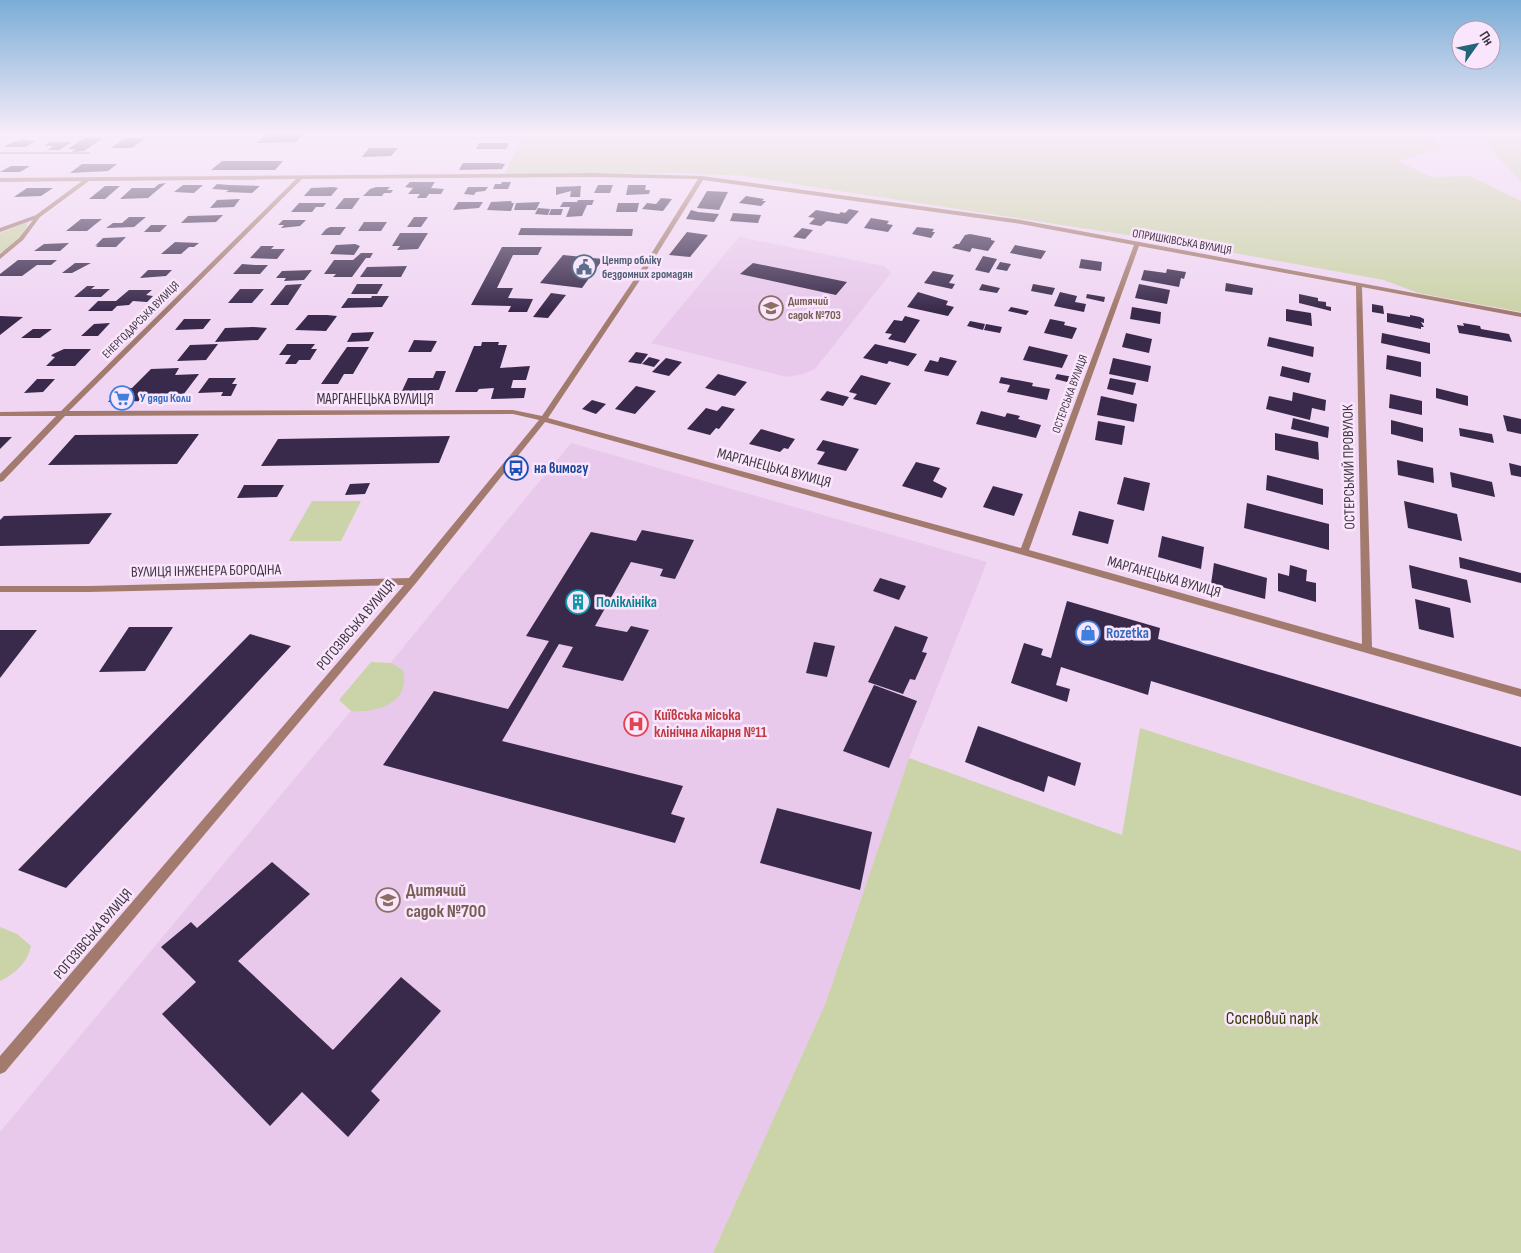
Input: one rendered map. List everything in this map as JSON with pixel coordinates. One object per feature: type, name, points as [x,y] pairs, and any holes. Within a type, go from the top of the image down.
[{"type":"street","points":[[0,230],[38,216],[68,193]]},
{"type":"street","name":"ЕНЕРГОДАРСЬКА ВУЛИЦЯ","points":[[0,479],[284,193]]},
{"type":"street","name":"РОГОЗІВСЬКА ВУЛИЦЯ","points":[[0,1067],[413,581],[543,420],[649,262],[692,193]]},
{"type":"street","name":"ОПРИШКІВСЬКА ВУЛИЦЯ","points":[[814,193],[1021,222],[1521,315]]},
{"type":"street","points":[[0,257],[17,245],[31,229],[38,216]]},
{"type":"street","name":"ОСТЕРСЬКА ВУЛИЦЯ","points":[[1024,552],[1137,244]]},
{"type":"street","name":"ОСТЕРСЬКИЙ ПРОВУЛОК","points":[[1359,284],[1366,648]]},
{"type":"street","name":"МАРГАНЕЦЬКА ВУЛИЦЯ","points":[[0,414],[513,412],[1024,552],[1521,693]]},
{"type":"street","name":"ВУЛИЦЯ ІНЖЕНЕРА БОРОДІНА","points":[[0,589],[98,589],[413,581]]},
{"type":"shaded area","name":"Дитячий садок №703","points":[[739,237],[884,266],[891,273],[815,369],[803,374],[787,377],[651,343]]},
{"type":"shaded area","points":[[571,443],[987,562],[909,758],[826,1002],[713,1253],[0,1253],[0,1132],[351,711]]},
{"type":"green space","points":[[857,193],[1506,193],[1521,201],[1521,312],[1418,293],[1384,280],[1140,237]]},
{"type":"green space","points":[[28,222],[21,236],[0,253],[0,233]]},
{"type":"green space","points":[[312,501],[361,501],[341,541],[289,541]]},
{"type":"green space","points":[[371,662],[391,663],[403,670],[404,681],[402,691],[390,704],[381,708],[351,711],[339,700]]},
{"type":"green space","name":"Сосновий парк","points":[[1140,728],[1521,851],[1521,1253],[713,1253],[826,1002],[909,758],[1122,835]]},
{"type":"green space","points":[[0,927],[17,934],[31,946],[27,957],[20,967],[0,981]]},
{"type":"building","points":[[19,193],[45,193],[41,196],[14,197]]},
{"type":"building","points":[[96,193],[111,193],[105,199],[89,199]]},
{"type":"building","points":[[126,193],[153,193],[148,198],[120,199]]},
{"type":"building","points":[[306,193],[333,193],[331,196],[304,196]]},
{"type":"building","points":[[366,193],[384,193],[382,196],[363,196]]},
{"type":"building","points":[[441,193],[429,194],[426,198],[417,198],[420,194],[408,194]]},
{"type":"building","points":[[571,193],[580,193],[580,197],[570,197]]},
{"type":"building","points":[[626,193],[649,193],[649,194],[626,195]]},
{"type":"building","points":[[706,193],[727,193],[719,210],[697,208]]},
{"type":"building","points":[[746,196],[766,201],[761,206],[739,203]]},
{"type":"building","points":[[344,198],[360,198],[352,209],[335,209]]},
{"type":"building","points":[[661,198],[672,199],[663,211],[642,209],[647,203],[656,204]]},
{"type":"building","points":[[240,199],[234,207],[210,208],[217,200]]},
{"type":"building","points":[[578,200],[594,200],[592,205],[587,205],[582,216],[566,217],[570,207],[560,207],[563,202],[577,202]]},
{"type":"building","points":[[512,201],[511,203],[514,203],[511,211],[487,210],[491,202]]},
{"type":"building","points":[[458,202],[483,202],[479,208],[453,210]]},
{"type":"building","points":[[540,202],[536,210],[514,210],[516,203]]},
{"type":"building","points":[[299,203],[326,203],[323,207],[316,207],[312,212],[291,212]]},
{"type":"building","points":[[618,203],[639,203],[637,212],[616,212]]},
{"type":"building","points":[[538,208],[550,209],[548,215],[535,214]]},
{"type":"building","points":[[551,209],[563,209],[561,215],[549,215]]},
{"type":"building","points":[[849,209],[859,211],[847,224],[827,221],[821,226],[809,224],[815,218],[808,217],[816,210],[839,214],[841,212],[845,213]]},
{"type":"building","points":[[691,210],[719,214],[714,222],[686,219]]},
{"type":"building","points":[[733,213],[761,215],[758,223],[730,221]]},
{"type":"building","points":[[223,215],[216,222],[181,223],[188,216]]},
{"type":"building","points":[[129,217],[146,217],[134,227],[106,228],[113,223],[122,223]]},
{"type":"building","points":[[414,217],[428,217],[421,227],[407,227]]},
{"type":"building","points":[[871,218],[889,221],[887,224],[893,225],[888,232],[864,228]]},
{"type":"building","points":[[81,219],[102,219],[87,231],[66,231]]},
{"type":"building","points":[[283,220],[306,220],[300,226],[281,228],[284,225],[278,225]]},
{"type":"building","points":[[364,222],[387,222],[381,231],[358,231]]},
{"type":"building","points":[[151,225],[167,225],[160,232],[144,232]]},
{"type":"building","points":[[330,227],[346,227],[340,235],[321,235]]},
{"type":"building","points":[[917,227],[934,229],[932,232],[935,232],[931,238],[912,234]]},
{"type":"building","points":[[521,228],[633,229],[632,236],[518,235]]},
{"type":"building","points":[[802,228],[813,230],[805,239],[793,237]]},
{"type":"building","points":[[687,232],[708,235],[690,257],[669,255]]},
{"type":"building","points":[[400,233],[428,233],[418,249],[397,250],[400,246],[392,246]]},
{"type":"building","points":[[970,234],[991,238],[991,240],[995,241],[988,251],[972,248],[970,252],[952,248],[959,244],[965,235]]},
{"type":"building","points":[[126,237],[116,247],[95,246],[103,238]]},
{"type":"building","points":[[175,242],[199,243],[194,247],[189,247],[181,254],[161,254]]},
{"type":"building","points":[[69,243],[60,251],[34,251],[44,244]]},
{"type":"building","points":[[355,244],[360,246],[354,255],[330,254],[336,245]]},
{"type":"building","points":[[1015,245],[1046,251],[1041,259],[1010,253]]},
{"type":"building","points":[[261,246],[274,246],[271,249],[285,249],[277,259],[250,258]]},
{"type":"building","points":[[502,247],[542,247],[538,255],[513,255],[497,288],[513,288],[508,298],[533,299],[527,312],[508,312],[511,306],[471,305]]},
{"type":"building","points":[[361,253],[373,253],[370,258],[366,258],[352,277],[333,277],[336,274],[324,274],[334,260],[353,260]]},
{"type":"building","points":[[563,255],[603,259],[582,288],[540,283]]},
{"type":"building","points":[[983,256],[997,259],[989,273],[975,270]]},
{"type":"building","points":[[1081,259],[1102,262],[1101,271],[1079,268]]},
{"type":"building","points":[[18,260],[57,260],[51,265],[37,265],[22,276],[0,276]]},
{"type":"building","points":[[1000,262],[1011,264],[1007,271],[996,269]]},
{"type":"building","points":[[75,263],[91,263],[72,273],[62,273]]},
{"type":"building","points":[[753,263],[847,282],[836,295],[740,274]]},
{"type":"building","points":[[242,264],[268,265],[260,274],[233,274]]},
{"type":"building","points":[[407,266],[401,277],[360,277],[367,267]]},
{"type":"building","points":[[1167,269],[1186,272],[1184,279],[1181,278],[1179,287],[1141,280],[1144,270],[1166,273]]},
{"type":"building","points":[[148,270],[172,270],[166,276],[140,278]]},
{"type":"building","points":[[312,270],[304,280],[284,281],[286,278],[276,278],[282,271]]},
{"type":"building","points":[[933,271],[954,275],[949,283],[955,284],[952,289],[924,283]]},
{"type":"building","points":[[1226,283],[1253,288],[1252,295],[1225,291]]},
{"type":"building","points":[[302,284],[288,305],[270,305],[286,285]]},
{"type":"building","points":[[357,284],[383,284],[377,294],[351,294]]},
{"type":"building","points":[[982,284],[1000,288],[997,293],[979,290]]},
{"type":"building","points":[[1033,284],[1055,288],[1052,295],[1031,291]]},
{"type":"building","points":[[1139,284],[1170,290],[1167,304],[1135,298]]},
{"type":"building","points":[[87,286],[95,286],[91,289],[110,289],[101,297],[74,297]]},
{"type":"building","points":[[240,289],[264,289],[252,303],[228,303]]},
{"type":"building","points":[[129,290],[152,290],[146,295],[153,296],[147,302],[133,301],[129,305],[117,306],[112,311],[88,311],[98,301],[116,301]]},
{"type":"building","points":[[918,292],[948,301],[946,305],[954,307],[948,316],[907,307]]},
{"type":"building","points":[[1060,292],[1077,296],[1075,302],[1086,304],[1084,312],[1054,306]]},
{"type":"building","points":[[551,293],[566,295],[548,318],[533,317]]},
{"type":"building","points":[[1087,294],[1105,297],[1104,302],[1086,298]]},
{"type":"building","points":[[1299,294],[1318,298],[1318,301],[1326,302],[1326,306],[1331,307],[1331,311],[1299,303]]},
{"type":"building","points":[[372,296],[389,296],[382,307],[341,308],[348,298],[371,298]]},
{"type":"building","points":[[1372,304],[1383,306],[1384,314],[1372,312]]},
{"type":"building","points":[[1011,307],[1029,311],[1026,315],[1008,311]]},
{"type":"building","points":[[1132,307],[1161,312],[1160,324],[1130,319]]},
{"type":"building","points":[[1286,309],[1311,313],[1312,326],[1286,321]]},
{"type":"building","points":[[1387,313],[1420,317],[1424,319],[1424,323],[1421,322],[1424,327],[1421,327],[1421,329],[1387,322]]},
{"type":"building","points":[[308,315],[337,316],[326,331],[295,330]]},
{"type":"building","points":[[0,316],[23,317],[0,335]]},
{"type":"building","points":[[905,316],[920,320],[905,343],[888,339],[892,334],[885,333],[894,320],[902,321]]},
{"type":"building","points":[[184,319],[211,319],[203,329],[175,330]]},
{"type":"building","points":[[1050,319],[1065,322],[1064,325],[1077,328],[1072,339],[1044,333]]},
{"type":"building","points":[[970,321],[985,324],[983,330],[967,326]]},
{"type":"building","points":[[110,323],[98,336],[81,336],[94,324]]},
{"type":"building","points":[[1463,323],[1480,326],[1481,329],[1509,334],[1512,342],[1459,333],[1457,325],[1464,326]]},
{"type":"building","points":[[986,324],[1002,327],[1000,333],[984,330]]},
{"type":"building","points":[[225,328],[267,328],[258,340],[215,342]]},
{"type":"building","points":[[33,329],[52,329],[40,338],[21,338]]},
{"type":"building","points":[[374,332],[369,341],[347,342],[352,333]]},
{"type":"building","points":[[1126,333],[1152,339],[1149,353],[1122,347]]},
{"type":"building","points":[[1382,333],[1430,343],[1430,354],[1381,343]]},
{"type":"building","points":[[1269,337],[1314,347],[1313,357],[1267,346]]},
{"type":"building","points":[[414,340],[437,341],[431,352],[408,352]]},
{"type":"building","points":[[482,342],[499,342],[498,345],[507,345],[500,368],[530,366],[526,380],[513,380],[511,388],[526,388],[524,398],[491,399],[494,388],[479,389],[477,392],[455,392],[474,346],[481,346]]},
{"type":"building","points":[[218,344],[206,360],[177,361],[190,345]]},
{"type":"building","points":[[287,344],[315,344],[311,349],[317,349],[310,360],[299,360],[296,364],[285,364],[291,355],[279,355]]},
{"type":"building","points":[[875,344],[917,354],[908,366],[889,361],[887,364],[863,358]]},
{"type":"building","points":[[1029,346],[1068,355],[1062,368],[1023,360]]},
{"type":"building","points":[[347,347],[369,347],[353,374],[344,374],[338,384],[321,384]]},
{"type":"building","points":[[64,349],[91,349],[75,366],[46,366],[55,357],[51,356],[53,354]]},
{"type":"building","points":[[636,352],[648,354],[641,364],[628,362]]},
{"type":"building","points":[[1387,355],[1421,362],[1421,377],[1386,369]]},
{"type":"building","points":[[649,357],[660,360],[654,367],[642,364]]},
{"type":"building","points":[[940,357],[957,361],[948,376],[924,371],[930,360],[938,362]]},
{"type":"building","points":[[666,358],[682,362],[669,376],[652,372]]},
{"type":"building","points":[[1113,358],[1151,366],[1148,382],[1109,374]]},
{"type":"building","points":[[1282,366],[1311,373],[1309,383],[1280,376]]},
{"type":"building","points":[[179,368],[175,375],[199,374],[180,399],[152,399],[155,395],[150,395],[144,401],[108,402],[120,388],[132,388],[151,369]]},
{"type":"building","points":[[436,371],[446,371],[439,390],[402,391],[408,378],[433,378]]},
{"type":"building","points":[[718,374],[747,382],[735,396],[705,388]]},
{"type":"building","points":[[1057,374],[1073,377],[1071,383],[1055,379]]},
{"type":"building","points":[[861,375],[891,383],[876,405],[853,399],[857,394],[849,392]]},
{"type":"building","points":[[1001,377],[1033,383],[1032,386],[1050,389],[1047,400],[1007,392],[1010,385],[999,383]]},
{"type":"building","points":[[209,378],[236,378],[232,384],[237,384],[231,396],[221,396],[223,392],[198,393]]},
{"type":"building","points":[[1110,378],[1136,383],[1133,395],[1107,389]]},
{"type":"building","points":[[37,379],[55,379],[43,392],[24,393]]},
{"type":"building","points":[[636,386],[656,391],[635,414],[615,409]]},
{"type":"building","points":[[1436,388],[1468,396],[1468,406],[1436,398]]},
{"type":"building","points":[[827,391],[849,397],[843,406],[820,400]]},
{"type":"building","points":[[1293,392],[1326,400],[1325,411],[1312,408],[1310,420],[1266,409],[1269,396],[1292,401]]},
{"type":"building","points":[[1390,394],[1422,401],[1422,415],[1389,408]]},
{"type":"building","points":[[1101,396],[1137,404],[1134,422],[1097,415]]},
{"type":"building","points":[[592,400],[606,404],[596,414],[582,409]]},
{"type":"building","points":[[722,406],[735,409],[719,429],[716,428],[710,435],[687,429],[706,408],[717,411]]},
{"type":"building","points":[[981,411],[1005,417],[1007,413],[1020,416],[1018,419],[1041,425],[1036,438],[976,424]]},
{"type":"building","points":[[1503,415],[1521,419],[1521,434],[1507,431]]},
{"type":"building","points":[[1293,418],[1329,427],[1328,438],[1291,429]]},
{"type":"building","points":[[1391,420],[1423,428],[1423,442],[1391,434]]},
{"type":"building","points":[[1098,421],[1125,426],[1122,445],[1095,440]]},
{"type":"building","points":[[1459,428],[1492,434],[1494,443],[1460,436]]},
{"type":"building","points":[[761,429],[795,439],[788,449],[784,448],[780,452],[749,444]]},
{"type":"building","points":[[1275,433],[1318,442],[1319,460],[1275,450]]},
{"type":"building","points":[[199,434],[177,464],[48,465],[75,435]]},
{"type":"building","points":[[450,436],[439,463],[261,466],[278,439]]},
{"type":"building","points":[[0,437],[12,437],[0,449]]},
{"type":"building","points":[[823,440],[859,449],[846,471],[817,464],[825,452],[816,450]]},
{"type":"building","points":[[1397,460],[1433,468],[1434,483],[1398,475]]},
{"type":"building","points":[[916,462],[940,468],[933,481],[947,488],[942,498],[902,486]]},
{"type":"building","points":[[1509,463],[1521,466],[1521,477],[1511,475]]},
{"type":"building","points":[[1450,472],[1492,482],[1495,497],[1452,487]]},
{"type":"building","points":[[1267,475],[1323,489],[1323,505],[1266,490]]},
{"type":"building","points":[[1124,477],[1150,483],[1144,511],[1117,504]]},
{"type":"building","points":[[370,483],[365,494],[345,495],[350,484]]},
{"type":"building","points":[[244,485],[284,485],[277,497],[237,498]]},
{"type":"building","points":[[993,486],[1023,494],[1014,516],[983,507]]},
{"type":"building","points":[[1404,501],[1457,514],[1462,541],[1408,528]]},
{"type":"building","points":[[1247,503],[1329,524],[1329,550],[1244,528]]},
{"type":"building","points":[[1079,511],[1114,520],[1108,544],[1072,535]]},
{"type":"building","points":[[112,513],[89,544],[0,546],[0,520],[4,516]]},
{"type":"building","points":[[642,530],[694,540],[675,579],[660,576],[663,569],[631,562],[595,626],[627,632],[631,626],[649,630],[623,681],[562,667],[573,647],[559,644],[502,741],[683,786],[671,814],[685,818],[675,843],[383,765],[434,691],[508,709],[549,641],[526,636],[591,532],[636,541]]},
{"type":"building","points":[[1162,536],[1204,547],[1201,569],[1158,557]]},
{"type":"building","points":[[1459,557],[1521,573],[1521,583],[1460,568]]},
{"type":"building","points":[[1214,563],[1267,578],[1265,599],[1211,584]]},
{"type":"building","points":[[1290,565],[1307,570],[1306,581],[1316,583],[1316,602],[1278,591],[1278,573],[1289,576]]},
{"type":"building","points":[[1409,565],[1467,580],[1471,603],[1412,588]]},
{"type":"building","points":[[880,578],[906,586],[899,600],[873,591]]},
{"type":"building","points":[[1415,599],[1450,608],[1454,638],[1419,629]]},
{"type":"building","points":[[1067,601],[1160,628],[1158,639],[1521,747],[1521,796],[1151,681],[1148,695],[1061,667],[1056,685],[1070,689],[1067,702],[1011,683],[1024,643],[1043,649],[1041,655],[1051,658]]},
{"type":"building","points":[[895,626],[928,637],[922,652],[927,653],[915,680],[910,679],[903,694],[868,682]]},
{"type":"building","points":[[129,627],[173,627],[145,671],[99,672]]},
{"type":"building","points":[[0,630],[37,630],[0,678]]},
{"type":"building","points":[[250,634],[291,646],[66,888],[18,870]]},
{"type":"building","points":[[814,642],[835,646],[827,677],[806,673]]},
{"type":"building","points":[[874,685],[917,701],[889,768],[843,751]]},
{"type":"building","points":[[978,726],[1081,763],[1075,786],[1048,776],[1044,792],[965,762]]},
{"type":"building","points":[[777,808],[872,832],[860,890],[760,863]]},
{"type":"building","points":[[272,862],[310,894],[238,961],[333,1050],[401,977],[441,1011],[371,1091],[380,1100],[348,1137],[302,1092],[270,1126],[162,1014],[196,982],[161,947],[191,922],[197,928]]},
{"type":"place","name":"Центр обліку бездомних громадян","points":[[584,267]]},
{"type":"place","name":"Дитячий садок №703","points":[[771,308]]},
{"type":"place","name":"У дяди Коли","points":[[122,398]]},
{"type":"place","name":"на вимогу","points":[[516,468]]},
{"type":"place","name":"Поліклініка","points":[[578,602]]},
{"type":"place","name":"Rozetka","points":[[1088,633]]},
{"type":"place","name":"Київська міська клінічна лікарня №11","points":[[636,724]]},
{"type":"place","name":"Дитячий садок №700","points":[[388,900]]}]
